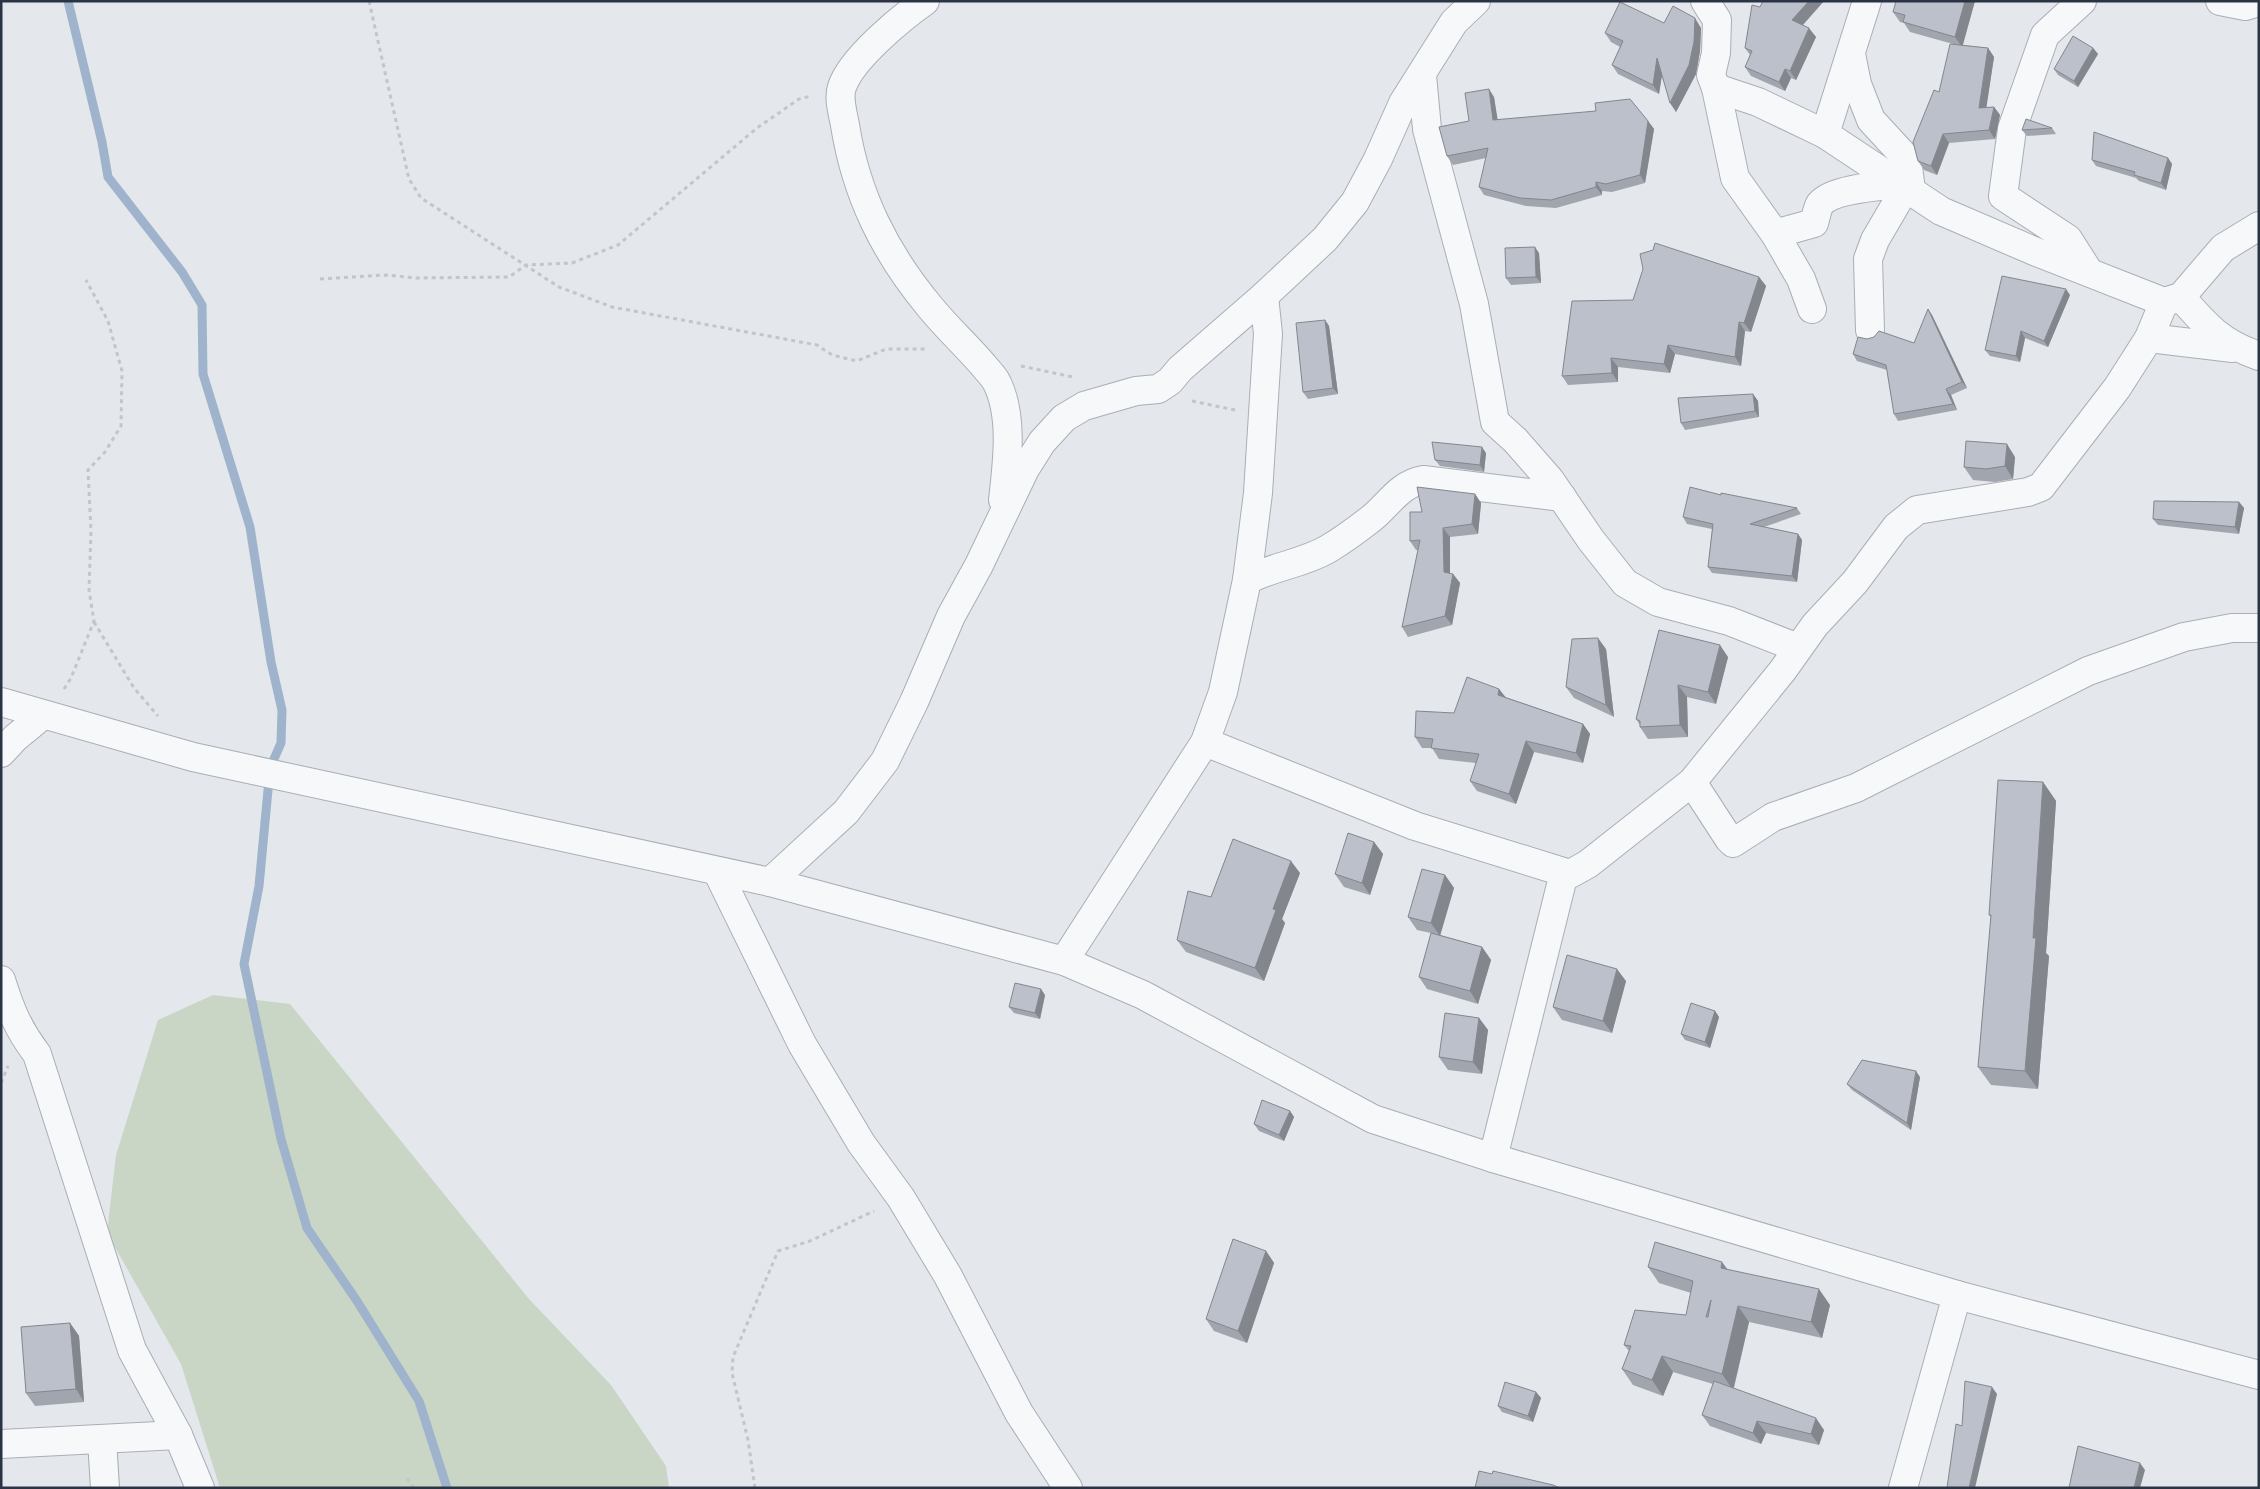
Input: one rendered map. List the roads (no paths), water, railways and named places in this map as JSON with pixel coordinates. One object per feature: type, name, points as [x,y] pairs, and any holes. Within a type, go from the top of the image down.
[{"type":"street","points":[[925,1],[890,30],[848,73],[841,89],[848,145],[856,177],[867,207],[887,247],[909,281],[996,381],[1004,405],[1008,440],[1000,523]]},
{"type":"street","points":[[770,882],[846,812],[884,761],[914,702],[951,616],[1026,469],[1042,442],[1064,418],[1084,406],[1118,395],[1158,389],[1170,381],[1180,369],[1264,296],[1325,239],[1355,202],[1378,159],[1402,104],[1454,22],[1476,1]]},
{"type":"street","points":[[1705,1],[1716,20],[1716,53],[1711,75],[1716,88],[1735,178],[1775,234],[1801,279],[1812,309]]},
{"type":"street","points":[[1825,134],[1867,1]]},
{"type":"street","points":[[2082,1],[2045,35],[2012,129],[2003,196],[2068,238],[2089,272]]},
{"type":"street","points":[[2220,1],[2245,6],[2259,2]]},
{"type":"street","points":[[1851,54],[1857,84],[1871,120],[1906,159],[1907,187],[1875,240],[1868,259],[1870,330]]},
{"type":"street","points":[[1422,75],[1427,129],[1474,304],[1495,422],[1515,440],[1550,480],[1591,540],[1625,583],[1658,602],[1729,621],[1798,648]]},
{"type":"street","points":[[1716,88],[1758,102],[1825,134],[1942,211],[2034,251],[2089,272],[2173,299],[2208,328],[2248,352]]},
{"type":"street","points":[[1775,234],[1814,223],[1819,205],[1828,198],[1858,189],[1907,187]]},
{"type":"street","points":[[1204,742],[1415,826],[1570,874],[1588,864],[1692,782],[1760,699],[1815,625],[1855,582],[1896,527],[1916,510],[2028,492],[2041,487],[2117,388],[2173,299],[2223,248],[2259,226]]},
{"type":"street","points":[[1064,961],[1204,742],[1222,692],[1247,580],[1258,493],[1268,334],[1264,296]]},
{"type":"street","points":[[2150,338],[2248,352]]},
{"type":"street","points":[[1247,580],[1267,570],[1302,562],[1328,549],[1373,517],[1410,482],[1423,480],[1562,497]]},
{"type":"street","points":[[1692,782],[1728,839],[1733,843],[1742,839],[1773,817],[1856,788],[2088,670],[2184,637],[2232,628],[2259,628]]},
{"type":"street","points":[[1,702],[193,757],[269,775],[770,882],[1064,961],[1142,995],[1373,1119],[1493,1158],[1957,1296],[2259,1375]]},
{"type":"street","points":[[1,753],[15,738],[44,715]]},
{"type":"street","points":[[717,872],[802,1044],[861,1143],[901,1198],[948,1276],[1019,1413],[1068,1488]]},
{"type":"street","points":[[1493,1158],[1564,873]]},
{"type":"street","points":[[1,980],[8,1024],[21,1033],[37,1054],[132,1350],[178,1435],[200,1488]]},
{"type":"street","points":[[1903,1488],[1957,1296]]},
{"type":"street","points":[[1,1444],[178,1435]]},
{"type":"street","points":[[102,1440],[105,1488]]},
{"type":"waterway","points":[[68,1],[102,142],[108,177],[182,272],[202,305],[203,374],[250,527],[271,662],[282,710],[281,743],[274,759],[268,790],[259,886],[244,964],[281,1139],[307,1228],[357,1301],[419,1401],[447,1488]]}]
